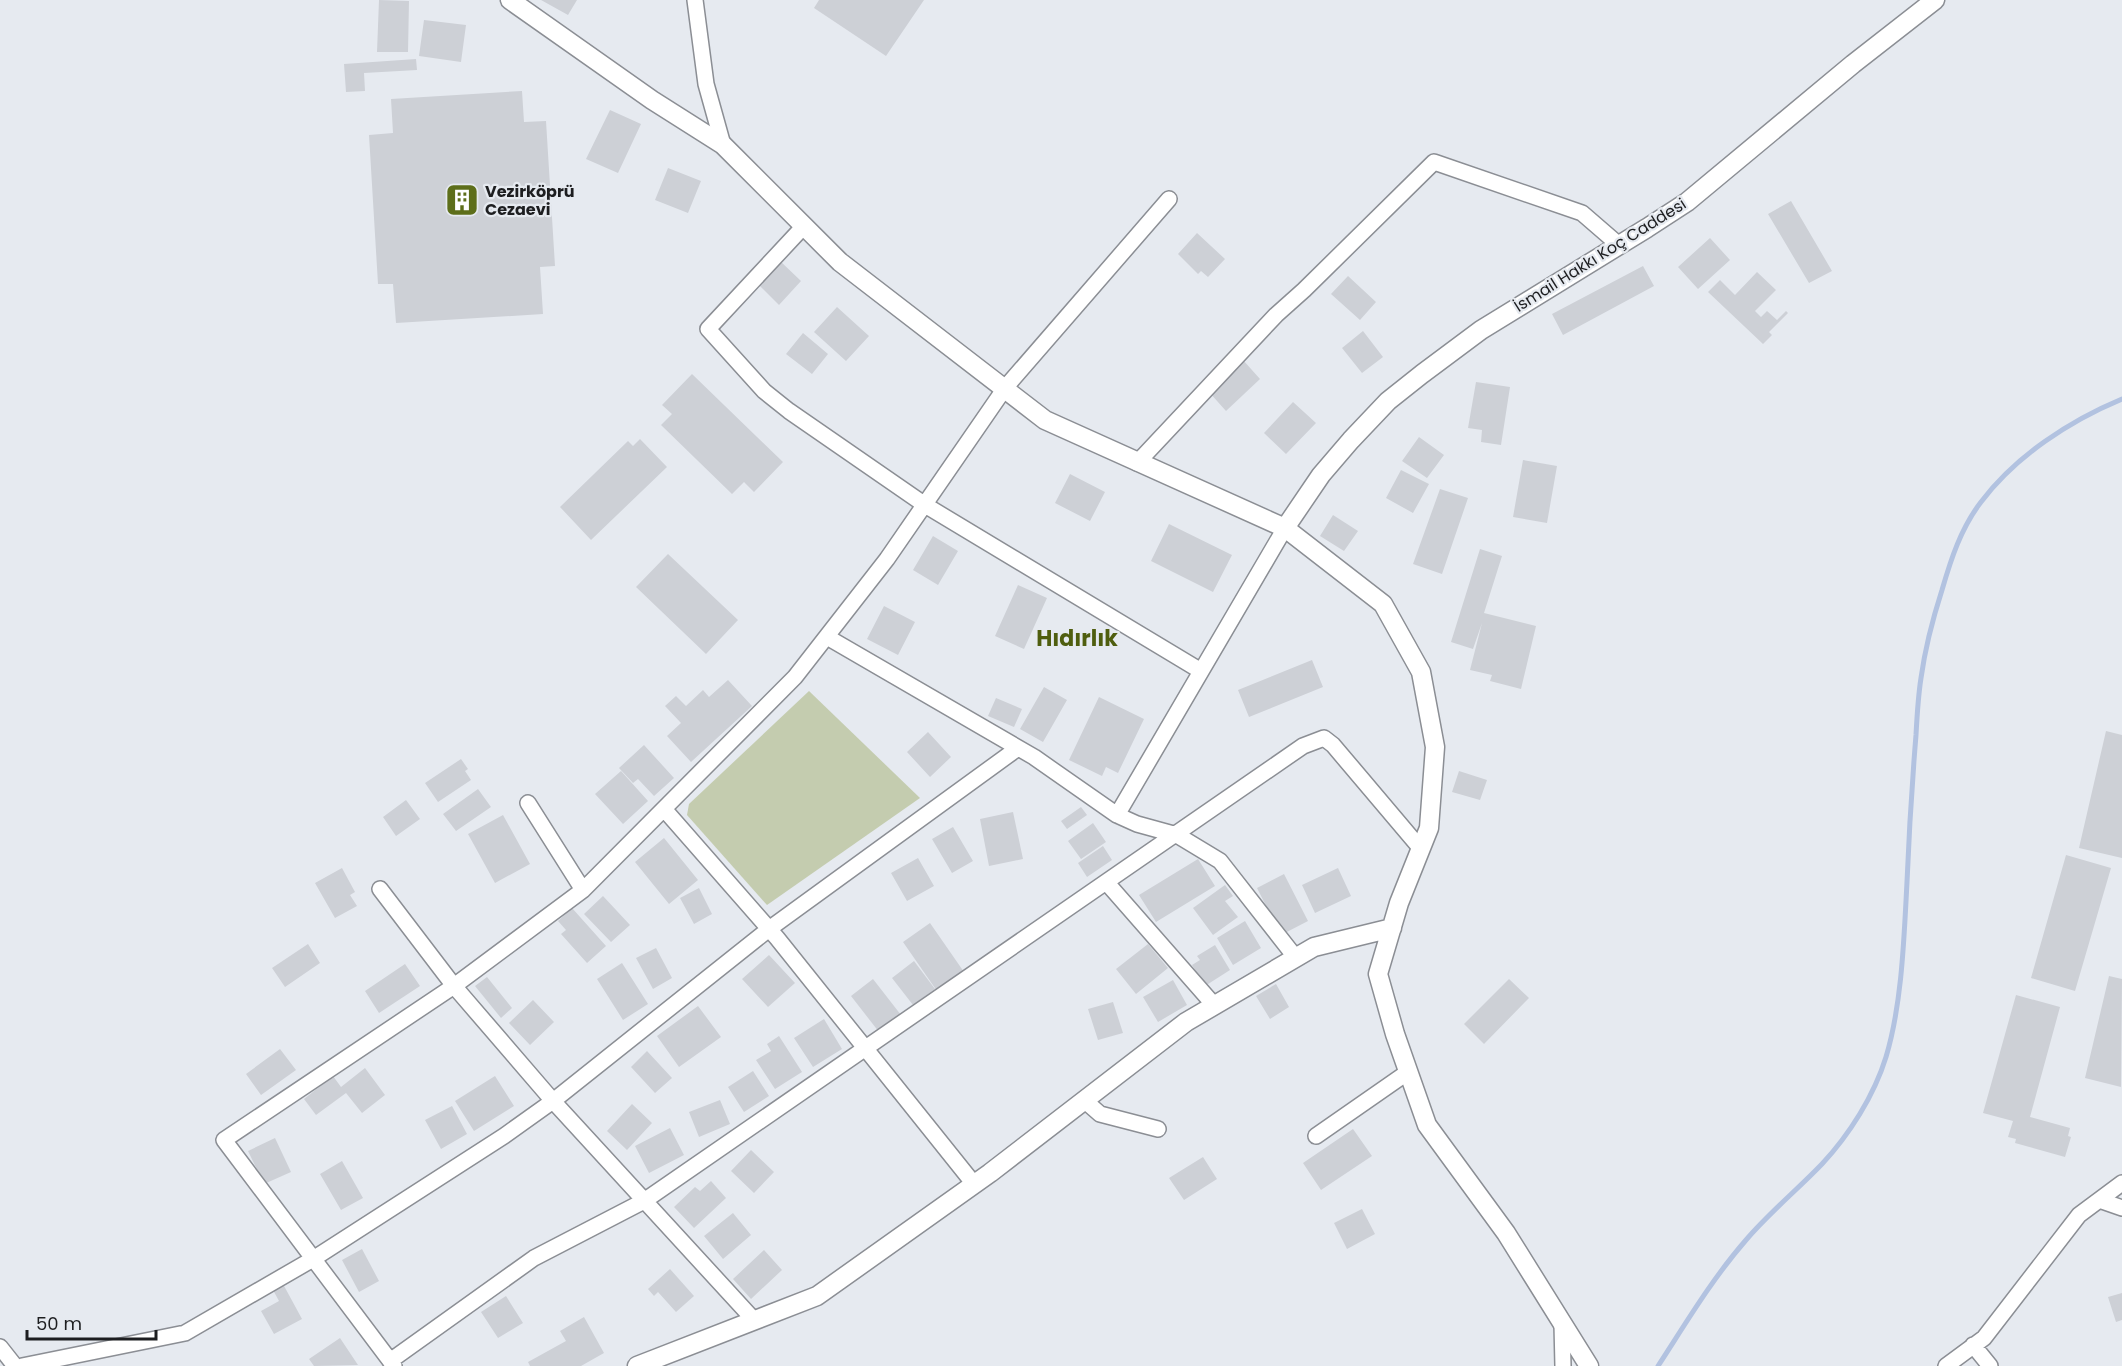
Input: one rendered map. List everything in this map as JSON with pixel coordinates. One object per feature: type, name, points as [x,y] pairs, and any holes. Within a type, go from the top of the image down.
[{"type":"street","points":[[510,0],[652,100],[723,145],[840,262],[1046,420],[1285,528],[1383,603],[1421,672],[1435,747],[1429,828],[1399,903],[1378,974],[1395,1034],[1427,1125],[1506,1233],[1587,1364]]},
{"type":"street","points":[[695,0],[706,84],[723,145]]},
{"type":"street","name":"İsmail Hakkı Koç Caddesi","points":[[1285,528],[1322,475],[1388,401],[1473,335],[1687,202],[1853,64],[1935,0]]},
{"type":"street","points":[[1137,463],[1276,315],[1434,162],[1582,213],[1619,245]]},
{"type":"street","points":[[1169,199],[1005,388],[887,559],[795,677],[583,890],[454,986],[224,1140],[392,1364],[534,1258],[644,1201],[1303,746],[1324,738],[1333,745],[1420,849]]},
{"type":"street","points":[[804,226],[708,329],[764,391],[925,505],[1201,671]]},
{"type":"street","points":[[1117,815],[1285,528]]},
{"type":"street","points":[[827,637],[1018,748],[1117,815],[1137,824],[1177,835],[1220,861],[1296,958]]},
{"type":"street","points":[[22,1366],[185,1334],[313,1259],[504,1136],[553,1101],[769,929],[1018,748]]},
{"type":"street","points":[[528,803],[583,890]]},
{"type":"street","points":[[664,809],[769,929],[974,1184]]},
{"type":"street","points":[[1107,883],[1214,1005]]},
{"type":"street","points":[[380,889],[454,986],[553,1101],[754,1320]]},
{"type":"street","points":[[637,1366],[817,1296],[974,1184],[1186,1022],[1314,947],[1392,928]]},
{"type":"street","points":[[1316,1136],[1408,1072]]},
{"type":"street","points":[[1084,1100],[1100,1114],[1158,1129]]},
{"type":"street","points":[[1946,1366],[1984,1338],[2079,1215],[2122,1183]]},
{"type":"street","points":[[2099,1200],[2122,1208]]},
{"type":"street","points":[[1562,1324],[1563,1366]]},
{"type":"street","points":[[1973,1345],[1990,1366]]},
{"type":"street","points":[[0,1347],[15,1366]]},
{"type":"green space","points":[[809,691],[920,798],[767,905],[687,815],[689,804]]},
{"type":"building","points":[[379,0],[409,1],[408,52],[377,52]]},
{"type":"building","points":[[541,0],[577,0],[568,15]]},
{"type":"building","points":[[819,0],[924,0],[886,56],[814,8]]},
{"type":"building","points":[[424,20],[466,25],[461,62],[419,56]]},
{"type":"building","points":[[416,59],[417,70],[364,73],[365,91],[346,92],[344,64]]},
{"type":"building","name":"Vezirköprü Cezaevi","points":[[522,91],[524,122],[546,121],[555,266],[540,267],[543,314],[396,323],[393,284],[378,284],[369,135],[393,133],[391,99]]},
{"type":"building","points":[[610,110],[641,124],[618,173],[586,159]]},
{"type":"building","points":[[668,168],[701,181],[688,213],[655,200]]},
{"type":"building","points":[[1791,201],[1832,271],[1809,283],[1768,214]]},
{"type":"building","points":[[1197,233],[1225,259],[1208,277],[1201,271],[1198,274],[1178,254]]},
{"type":"building","points":[[1710,238],[1730,260],[1698,289],[1678,267]]},
{"type":"building","points":[[779,260],[801,281],[779,305],[757,283]]},
{"type":"building","points":[[1643,266],[1654,286],[1563,335],[1552,314]]},
{"type":"building","points":[[1757,272],[1776,290],[1755,311],[1761,317],[1767,311],[1777,320],[1786,311],[1788,313],[1769,332],[1772,335],[1763,344],[1708,292],[1720,280],[1735,295]]},
{"type":"building","points":[[1348,276],[1376,302],[1360,320],[1331,294]]},
{"type":"building","points":[[837,307],[869,336],[846,361],[814,332]]},
{"type":"building","points":[[1363,331],[1383,357],[1362,373],[1342,348]]},
{"type":"building","points":[[803,333],[828,354],[812,374],[786,354]]},
{"type":"building","points":[[1243,360],[1260,379],[1226,411],[1209,392]]},
{"type":"building","points":[[692,374],[783,462],[754,492],[744,482],[732,494],[661,425],[672,414],[662,405]]},
{"type":"building","points":[[1476,382],[1510,387],[1501,445],[1481,442],[1482,430],[1468,428]]},
{"type":"building","points":[[1293,402],[1316,423],[1286,454],[1264,433]]},
{"type":"building","points":[[1419,437],[1444,455],[1427,478],[1402,461]]},
{"type":"building","points":[[640,439],[667,467],[591,540],[560,507],[628,441],[633,446]]},
{"type":"building","points":[[1523,460],[1557,466],[1547,523],[1513,517]]},
{"type":"building","points":[[1401,470],[1429,484],[1413,513],[1386,498]]},
{"type":"building","points":[[1070,474],[1105,492],[1090,521],[1055,503]]},
{"type":"building","points":[[1440,489],[1468,498],[1442,574],[1413,564]]},
{"type":"building","points":[[1333,515],[1358,531],[1344,551],[1320,536]]},
{"type":"building","points":[[1169,524],[1232,555],[1213,592],[1151,561]]},
{"type":"building","points":[[933,536],[958,551],[938,585],[913,570]]},
{"type":"building","points":[[1480,549],[1502,556],[1484,613],[1536,626],[1521,689],[1490,681],[1492,675],[1470,670],[1482,623],[1473,649],[1451,642]]},
{"type":"building","points":[[668,554],[738,620],[706,654],[636,587]]},
{"type":"building","points":[[1018,585],[1047,598],[1024,649],[995,636]]},
{"type":"building","points":[[884,606],[915,622],[898,655],[867,639]]},
{"type":"building","points":[[1312,660],[1323,687],[1249,717],[1238,690]]},
{"type":"building","points":[[728,680],[752,706],[691,762],[667,736],[681,723],[665,706],[676,696],[686,706],[703,690],[709,697]]},
{"type":"building","points":[[1044,687],[1067,700],[1043,742],[1020,729]]},
{"type":"building","points":[[1099,697],[1144,719],[1118,773],[1106,767],[1102,776],[1069,760]]},
{"type":"building","points":[[996,698],[1022,709],[1014,727],[988,716]]},
{"type":"building","points":[[2106,731],[2122,735],[2122,858],[2079,848]]},
{"type":"building","points":[[928,732],[951,757],[930,777],[907,752]]},
{"type":"building","points":[[644,745],[674,778],[654,796],[638,779],[633,783],[619,768]]},
{"type":"building","points":[[461,759],[468,769],[465,771],[471,780],[438,802],[425,783]]},
{"type":"building","points":[[621,771],[648,801],[623,824],[595,794]]},
{"type":"building","points":[[1459,771],[1487,780],[1480,800],[1452,792]]},
{"type":"building","points":[[478,789],[491,807],[456,831],[443,814]]},
{"type":"building","points":[[406,800],[420,819],[396,836],[383,817]]},
{"type":"building","points":[[1081,807],[1087,815],[1067,829],[1061,821]]},
{"type":"building","points":[[1013,812],[1023,859],[989,866],[980,819]]},
{"type":"building","points":[[503,815],[530,864],[495,883],[468,834]]},
{"type":"building","points":[[1093,823],[1106,842],[1081,859],[1068,841]]},
{"type":"building","points":[[953,827],[973,861],[952,873],[932,839]]},
{"type":"building","points":[[664,838],[698,880],[669,904],[635,862]]},
{"type":"building","points":[[1103,846],[1112,860],[1087,877],[1078,863]]},
{"type":"building","points":[[2066,855],[2111,868],[2075,991],[2031,978]]},
{"type":"building","points":[[918,858],[934,886],[907,901],[891,873]]},
{"type":"building","points":[[1198,859],[1215,886],[1156,922],[1139,895]]},
{"type":"building","points":[[342,868],[355,892],[350,895],[357,906],[335,918],[315,883]]},
{"type":"building","points":[[1338,868],[1351,896],[1315,913],[1302,885]]},
{"type":"building","points":[[1284,874],[1308,921],[1281,935],[1257,888]]},
{"type":"building","points":[[1225,885],[1233,896],[1225,901],[1238,917],[1213,935],[1193,908]]},
{"type":"building","points":[[699,888],[712,914],[694,924],[680,898]]},
{"type":"building","points":[[603,896],[630,925],[611,942],[584,914]]},
{"type":"building","points":[[572,908],[606,946],[587,963],[561,934],[566,930],[558,921]]},
{"type":"building","points":[[1245,921],[1261,948],[1233,965],[1217,938]]},
{"type":"building","points":[[930,923],[964,972],[937,991],[903,942]]},
{"type":"building","points":[[308,944],[320,963],[285,987],[272,968]]},
{"type":"building","points":[[1148,944],[1168,968],[1136,994],[1116,969]]},
{"type":"building","points":[[1215,945],[1230,970],[1205,986],[1192,965],[1200,960],[1197,956]]},
{"type":"building","points":[[656,948],[672,978],[653,989],[636,958]]},
{"type":"building","points":[[769,955],[795,983],[768,1007],[742,979]]},
{"type":"building","points":[[914,961],[935,989],[913,1005],[892,978]]},
{"type":"building","points":[[622,963],[648,1004],[623,1020],[597,979]]},
{"type":"building","points":[[405,964],[420,986],[379,1013],[365,991]]},
{"type":"building","points":[[2109,976],[2122,979],[2121,1087],[2085,1078]]},
{"type":"building","points":[[487,977],[512,1008],[501,1018],[475,986]]},
{"type":"building","points":[[873,979],[901,1015],[879,1032],[851,996]]},
{"type":"building","points":[[1509,979],[1529,998],[1484,1044],[1464,1024]]},
{"type":"building","points":[[1173,980],[1187,1005],[1158,1022],[1143,997]]},
{"type":"building","points":[[1276,984],[1289,1007],[1270,1019],[1256,996]]},
{"type":"building","points":[[2016,995],[2060,1007],[2030,1117],[2070,1128],[2068,1136],[2071,1137],[2065,1157],[2015,1143],[2016,1139],[2008,1137],[2013,1121],[1983,1113]]},
{"type":"building","points":[[533,1000],[554,1022],[530,1045],[509,1023]]},
{"type":"building","points":[[1113,1002],[1123,1033],[1098,1040],[1088,1009]]},
{"type":"building","points":[[698,1006],[721,1037],[679,1067],[657,1036]]},
{"type":"building","points":[[824,1019],[842,1049],[813,1067],[794,1038]]},
{"type":"building","points":[[779,1036],[802,1072],[775,1089],[756,1060],[771,1051],[767,1044]]},
{"type":"building","points":[[280,1049],[296,1070],[261,1095],[246,1074]]},
{"type":"building","points":[[647,1051],[672,1078],[655,1093],[631,1067]]},
{"type":"building","points":[[365,1068],[385,1095],[362,1113],[346,1093],[316,1115],[304,1099],[333,1076],[341,1087]]},
{"type":"building","points":[[753,1071],[769,1096],[744,1112],[728,1087]]},
{"type":"building","points":[[495,1076],[514,1106],[474,1131],[455,1101]]},
{"type":"building","points":[[720,1100],[730,1124],[699,1137],[689,1112]]},
{"type":"building","points":[[632,1104],[652,1123],[627,1150],[607,1131]]},
{"type":"building","points":[[452,1106],[467,1134],[441,1149],[425,1120]]},
{"type":"building","points":[[670,1128],[684,1155],[649,1173],[635,1146]]},
{"type":"building","points":[[1353,1129],[1372,1156],[1321,1190],[1303,1163]]},
{"type":"building","points":[[275,1138],[291,1172],[264,1184],[248,1151]]},
{"type":"building","points":[[751,1150],[774,1172],[754,1193],[731,1171]]},
{"type":"building","points":[[1203,1157],[1217,1179],[1184,1200],[1169,1178]]},
{"type":"building","points":[[342,1161],[363,1198],[341,1210],[320,1174]]},
{"type":"building","points":[[711,1181],[726,1198],[694,1228],[674,1207],[695,1187],[700,1191]]},
{"type":"building","points":[[1362,1209],[1375,1234],[1347,1249],[1334,1223]]},
{"type":"building","points":[[733,1213],[751,1235],[723,1259],[704,1236]]},
{"type":"building","points":[[362,1249],[379,1281],[359,1292],[342,1260]]},
{"type":"building","points":[[764,1250],[782,1270],[751,1299],[733,1279]]},
{"type":"building","points":[[670,1269],[694,1296],[676,1312],[658,1292],[654,1296],[648,1289]]},
{"type":"building","points":[[283,1284],[302,1319],[274,1334],[261,1311],[279,1301],[273,1290]]},
{"type":"building","points":[[2122,1293],[2122,1320],[2116,1322],[2108,1297]]},
{"type":"building","points":[[506,1296],[523,1323],[498,1338],[481,1312]]},
{"type":"building","points":[[584,1317],[604,1353],[581,1366],[530,1366],[528,1362],[566,1341],[560,1331]]},
{"type":"building","points":[[340,1338],[358,1365],[314,1366],[309,1359]]},
{"type":"waterway","points":[[1658,1366],[1722,1270],[1746,1240],[1842,1141],[1868,1100],[1881,1072],[1896,1015],[1901,971],[1921,678],[1935,611],[1962,533],[1974,512],[1995,485],[2027,455],[2063,429],[2122,399]]},
{"type":"place","name":"Vezirköprü Cezaevi","points":[[462,200]]},
{"type":"district","name":"Hıdırlık","points":[[1077,638]]}]
